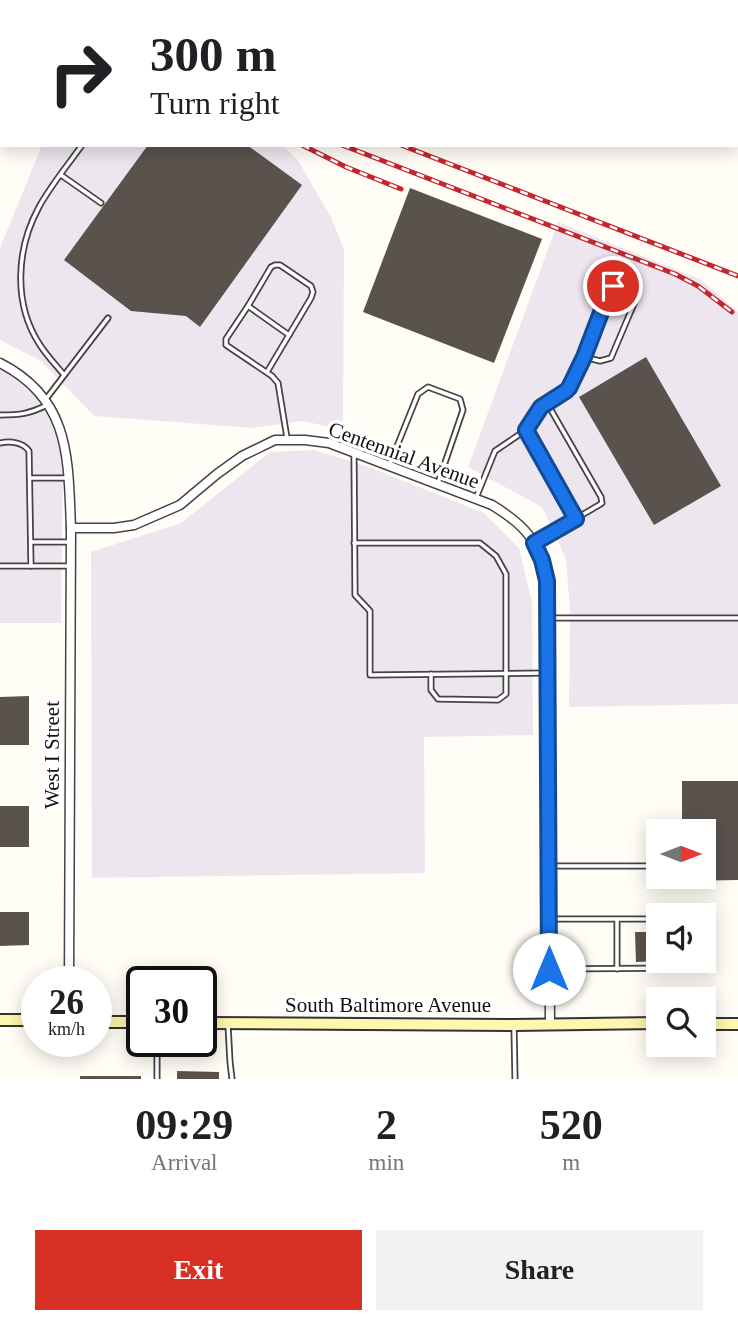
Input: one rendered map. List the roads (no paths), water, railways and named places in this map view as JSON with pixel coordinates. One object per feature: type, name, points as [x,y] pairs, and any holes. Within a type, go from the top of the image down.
[{"type":"street","points":[[0,363],[31,383],[47,401]]},
{"type":"street","name":"West I Street","points":[[47,401],[65,444],[71,528],[69,966]]},
{"type":"street","name":"Centennial Avenue","points":[[71,528],[134,525],[180,505],[242,456],[275,440],[305,440],[329,443],[492,505],[515,519],[534,543]]},
{"type":"street","points":[[534,543],[547,581],[550,1024]]},
{"type":"street","points":[[0,1020],[21,1020]]},
{"type":"street","name":"South Baltimore Avenue","points":[[217,1023],[646,1023]]},
{"type":"street","points":[[716,1024],[738,1024]]},
{"type":"lane","points":[[64,375],[40,345],[31,328],[20,288],[21,267],[24,243],[40,204],[81,147]]},
{"type":"lane","points":[[61,175],[101,203]]},
{"type":"lane","points":[[267,372],[313,292],[311,286],[280,265],[271,267],[226,339],[226,345],[267,372],[278,383],[287,440]]},
{"type":"lane","points":[[475,499],[495,451],[526,430],[541,407],[569,388],[610,289],[616,286],[632,292],[636,299],[614,354],[611,358],[600,361],[584,357]]},
{"type":"lane","points":[[247,306],[289,335]]},
{"type":"lane","points":[[0,415],[29,413],[47,401],[108,318]]},
{"type":"lane","points":[[389,466],[418,394],[428,387],[433,388],[460,400],[463,410],[437,485]]},
{"type":"lane","points":[[534,543],[601,503],[601,497],[547,403]]},
{"type":"lane","points":[[526,430],[576,519]]},
{"type":"lane","points":[[0,443],[19,443],[28,449],[30,455],[31,566]]},
{"type":"lane","points":[[354,452],[355,595],[370,611],[370,675],[548,673]]},
{"type":"lane","points":[[30,478],[69,477]]},
{"type":"lane","points":[[31,542],[71,542]]},
{"type":"lane","points":[[354,543],[480,543],[496,556],[506,574],[506,694],[498,700],[438,699],[431,691],[431,674]]},
{"type":"lane","points":[[0,566],[71,566]]},
{"type":"lane","points":[[548,618],[738,618]]},
{"type":"lane","points":[[549,866],[646,866]]},
{"type":"lane","points":[[549,919],[646,919]]},
{"type":"lane","points":[[617,920],[617,968]]},
{"type":"lane","points":[[549,969],[646,968]]},
{"type":"lane","points":[[228,1023],[232,1079]]},
{"type":"lane","points":[[514,1025],[515,1079]]},
{"type":"lane","points":[[157,1057],[157,1079]]},
{"type":"railway","points":[[306,147],[346,167],[401,189]]},
{"type":"railway","points":[[347,147],[675,274],[698,286],[732,312]]},
{"type":"railway","points":[[406,147],[738,276]]}]
